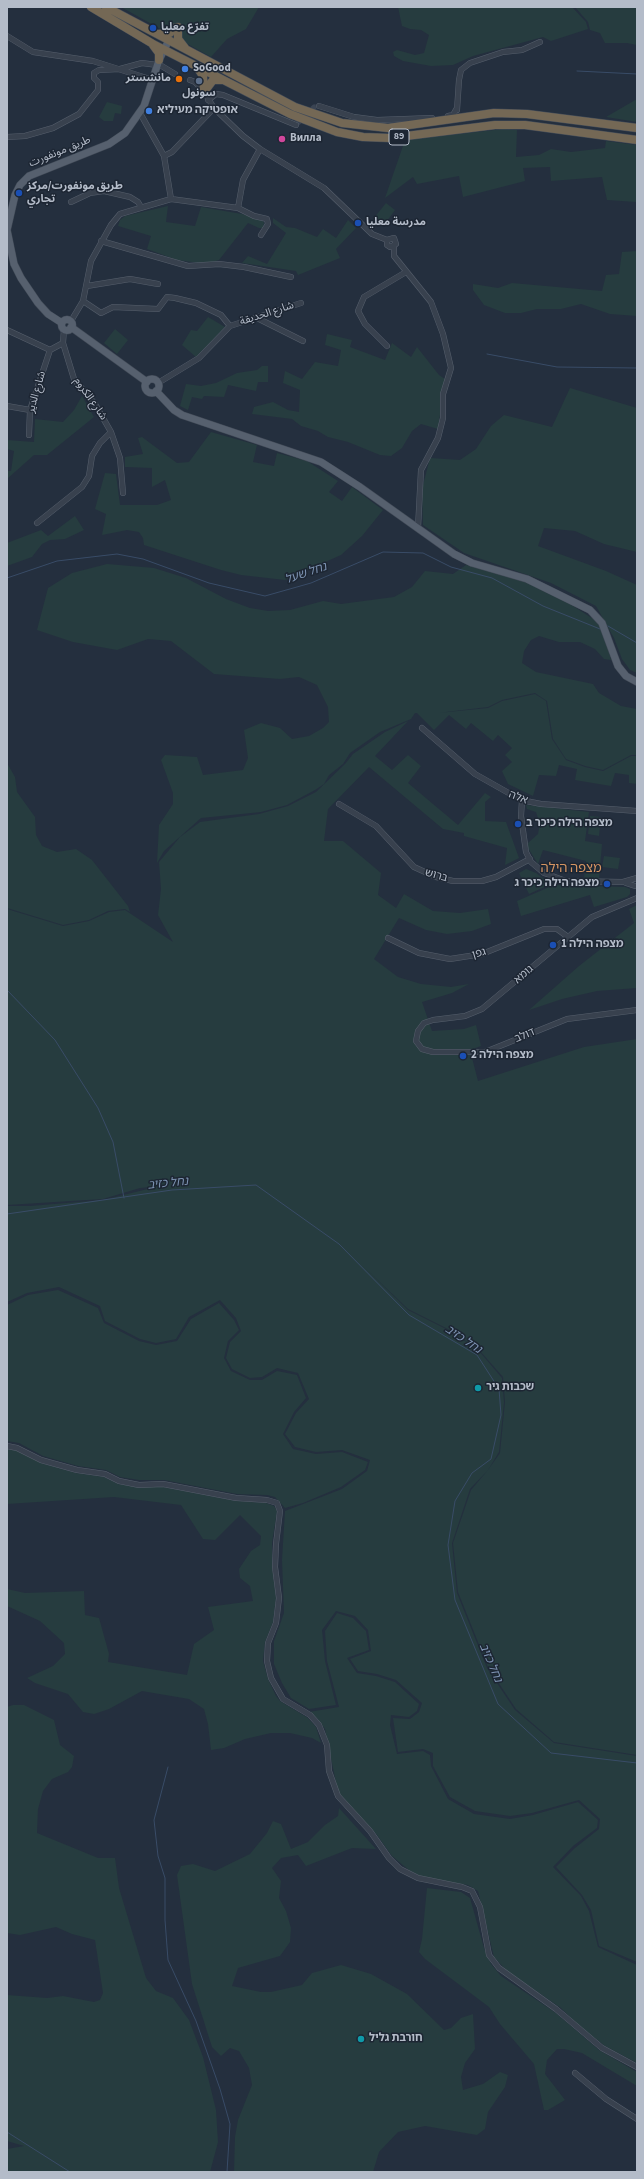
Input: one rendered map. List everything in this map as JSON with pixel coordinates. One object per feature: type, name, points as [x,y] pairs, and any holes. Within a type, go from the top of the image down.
[{"type":"highway","name":"89","points":[[91,7],[153,44],[225,81],[290,114],[337,132],[364,137],[390,138],[495,125],[525,125],[637,140]]},
{"type":"highway","name":"89","points":[[106,7],[295,107],[342,123],[388,128],[494,113],[527,114],[637,128]]},
{"type":"highway","points":[[156,33],[164,35],[176,28],[178,39],[187,50]]},
{"type":"highway","points":[[153,44],[159,53],[159,64]]},
{"type":"highway","points":[[159,64],[168,57],[176,56]]},
{"type":"highway","points":[[193,64],[200,70],[204,92]]},
{"type":"highway","points":[[204,92],[213,80],[219,79],[225,81]]},
{"type":"main road","name":"طريق مونفورت","points":[[63,326],[48,314],[38,303],[17,272],[10,251],[7,230],[8,219],[15,195],[24,179],[109,144],[125,133],[140,113],[159,64],[170,41]]},
{"type":"main road","points":[[63,326],[67,330],[71,324],[147,382]]},
{"type":"main road","points":[[147,382],[153,379],[158,383],[156,391]]},
{"type":"main road","points":[[147,382],[145,386],[148,391],[156,391],[174,410],[182,415],[321,462],[340,473],[454,554],[472,563],[527,579],[590,610],[602,623],[618,666],[626,676],[637,682]]},
{"type":"street","points":[[7,36],[33,52],[93,61],[153,80]]},
{"type":"street","points":[[459,119],[457,108],[458,80],[461,70],[470,63],[503,52],[522,50],[540,42]]},
{"type":"street","points":[[7,137],[25,136],[54,128],[79,114],[98,90],[94,73],[99,70],[120,69],[142,63],[159,64],[175,74]]},
{"type":"street","points":[[190,80],[195,82],[204,92],[214,108],[242,136],[260,149],[324,188],[372,234],[387,240],[388,246],[394,247],[394,256],[406,272],[428,296],[443,334],[452,368],[443,394],[443,418],[438,438],[421,470],[418,528]]},
{"type":"street","points":[[208,100],[216,94],[223,95],[296,125]]},
{"type":"street","points":[[319,106],[354,117],[377,120],[436,118],[453,115],[457,108]]},
{"type":"street","points":[[164,156],[172,152],[214,108]]},
{"type":"street","points":[[140,113],[164,156],[171,199]]},
{"type":"street","points":[[238,208],[243,180],[260,149]]},
{"type":"street","points":[[71,202],[90,193],[104,191],[130,197],[138,202],[141,207]]},
{"type":"street","points":[[71,324],[83,301],[91,261],[101,241],[116,217],[129,210],[171,199],[238,208],[254,216],[267,219],[268,224],[261,235]]},
{"type":"street","points":[[101,241],[188,266],[219,264],[238,266],[291,278]]},
{"type":"street","points":[[388,346],[365,324],[358,311],[364,297],[406,272]]},
{"type":"street","points":[[87,286],[130,279],[158,284]]},
{"type":"street","points":[[83,301],[101,313],[113,307],[158,310],[167,297],[175,298],[196,304],[221,314],[230,326]]},
{"type":"street","name":"شارع الحديقة","points":[[158,383],[199,358],[230,326],[301,303]]},
{"type":"street","points":[[257,318],[303,341]]},
{"type":"street","name":"شارع الكروم","points":[[63,326],[62,343],[74,379],[95,404],[112,432],[120,458],[123,493]]},
{"type":"street","points":[[7,330],[50,350],[62,343]]},
{"type":"street","name":"شارع الدير","points":[[29,435],[30,410],[50,350]]},
{"type":"street","points":[[7,406],[30,410]]},
{"type":"street","points":[[37,523],[82,486],[89,476],[92,456],[100,443],[112,432]]},
{"type":"street","name":"אלה","points":[[422,728],[475,774],[500,790],[522,800],[541,804],[637,811]]},
{"type":"street","points":[[522,800],[521,816],[523,838],[530,859],[544,873],[560,880],[623,882],[637,878],[637,887],[623,882]]},
{"type":"street","name":"ברוש","points":[[339,804],[376,826],[414,867],[436,877],[459,881],[482,881],[496,877],[530,859]]},
{"type":"street","name":"גומא","points":[[416,1041],[420,1027],[428,1021],[465,1016],[482,1009],[598,913],[636,898]]},
{"type":"street","name":"גפן","points":[[388,938],[419,953],[450,959],[482,954],[544,929],[556,929],[568,937]]},
{"type":"street","name":"דולב","points":[[416,1041],[422,1049],[433,1052],[485,1052],[567,1019],[637,1010]]},
{"type":"street","points":[[7,1446],[17,1448],[42,1460],[77,1470],[105,1474],[119,1481],[139,1485],[164,1484],[236,1498],[267,1500],[277,1503],[280,1511],[275,1567],[279,1598],[276,1623],[268,1643],[267,1661],[271,1678],[283,1698],[310,1715],[319,1725],[327,1745],[329,1771],[338,1796],[370,1831],[389,1858],[400,1869],[418,1878],[462,1887],[472,1891],[480,1907],[489,1955],[499,1968],[556,2009],[602,2048],[637,2067]]},
{"type":"street","points":[[575,2073],[606,2099],[637,2118]]},
{"type":"green space","points":[[121,7],[259,7],[246,29],[227,39],[211,57]]},
{"type":"green space","points":[[398,7],[566,7],[573,8],[586,22],[588,29],[551,41],[543,37],[473,56],[453,65],[431,66],[403,61],[394,56],[393,52],[397,50],[415,55],[424,53],[429,35],[421,30],[410,29],[402,26]]},
{"type":"green space","points":[[575,7],[637,7],[637,45],[627,43],[605,43],[600,33],[590,30],[588,22]]},
{"type":"green space","points":[[637,99],[637,122],[606,117]]},
{"type":"green space","points":[[107,102],[122,106],[121,114],[115,113],[113,121],[104,121],[99,117]]},
{"type":"green space","points":[[503,129],[517,130],[516,157],[539,155],[551,149],[571,152],[605,148],[606,141],[637,145],[637,316],[610,314],[581,304],[561,309],[537,309],[521,313],[505,313],[484,305],[473,290],[473,284],[498,288],[512,283],[602,291],[606,275],[619,274],[622,252],[636,251],[636,202],[607,200],[602,177],[551,181],[550,167],[523,168],[525,181],[463,197],[459,176],[417,184],[413,177],[385,198],[405,140]]},
{"type":"green space","points":[[386,203],[395,210],[384,225],[374,218]]},
{"type":"green space","points":[[168,206],[166,222],[195,226],[201,207],[242,214],[263,221],[263,228],[259,228],[248,223],[219,260],[207,264],[177,260],[147,249],[151,236],[118,226],[120,220],[125,216]]},
{"type":"green space","points":[[273,218],[286,227],[295,228],[317,237],[323,229],[336,238],[348,220],[356,228],[336,249],[340,258],[298,275],[296,271],[242,263],[248,256],[267,264],[286,233],[273,223]]},
{"type":"green space","points":[[208,317],[225,327],[196,357],[182,345],[191,330],[197,331]]},
{"type":"green space","points":[[115,329],[128,340],[117,354],[104,343]]},
{"type":"green space","points":[[327,334],[352,340],[350,347],[385,360],[392,343],[411,357],[417,347],[439,375],[445,379],[438,429],[421,424],[412,431],[402,448],[391,456],[380,455],[348,442],[328,437],[318,431],[301,426],[292,419],[252,414],[254,407],[273,402],[288,410],[299,412],[300,390],[283,383],[285,371],[302,379],[315,362],[338,366],[341,350],[325,345]]},
{"type":"green space","points":[[262,366],[268,366],[268,382],[258,382],[256,391],[228,385],[224,397],[204,396],[202,399],[192,397],[188,410],[180,406],[186,384],[201,386],[216,383],[237,373],[257,370]]},
{"type":"green space","points":[[570,388],[637,408],[637,552],[604,544],[575,531],[544,528],[538,546],[606,571],[637,585],[637,673],[630,670],[622,659],[614,638],[596,606],[551,583],[464,553],[423,525],[422,489],[430,458],[460,460],[476,449],[491,426],[504,415],[552,427]]},
{"type":"green space","points":[[82,396],[94,417],[47,455],[34,455],[7,479],[7,471],[11,471],[14,451],[7,449],[7,440],[34,442],[35,419],[63,422],[74,410]]},
{"type":"green space","points":[[211,432],[257,445],[253,462],[274,466],[277,453],[307,461],[338,481],[329,492],[342,501],[352,487],[383,510],[362,536],[341,555],[285,580],[241,575],[144,545],[143,538],[139,532],[127,530],[102,535],[106,514],[95,509],[105,473],[116,474],[120,505],[157,505],[171,500],[165,480],[152,487],[152,468],[125,467],[125,457],[143,454],[138,438],[142,437],[177,463],[189,462]]},
{"type":"green space","points":[[75,516],[84,530],[65,539],[50,540],[42,544],[32,557],[7,566],[7,543],[41,530],[48,536]]},
{"type":"green space","points":[[107,564],[154,568],[186,578],[226,599],[250,608],[268,611],[290,610],[323,601],[341,604],[394,597],[412,587],[425,571],[453,574],[466,565],[488,569],[525,581],[559,597],[598,622],[606,640],[611,660],[604,659],[595,649],[580,642],[559,642],[539,636],[531,640],[524,651],[522,663],[536,672],[593,684],[599,693],[621,706],[637,709],[637,755],[631,755],[603,770],[585,766],[566,759],[553,739],[547,701],[535,693],[502,700],[488,707],[438,713],[415,713],[411,719],[380,732],[350,753],[343,764],[329,775],[324,784],[287,805],[261,812],[201,818],[164,851],[157,863],[159,825],[173,804],[173,793],[161,760],[165,755],[197,757],[203,775],[243,770],[248,758],[244,730],[261,723],[280,728],[292,739],[309,736],[323,728],[329,722],[328,707],[317,685],[299,677],[280,679],[214,674],[171,641],[148,639],[117,650],[73,642],[37,630],[48,588],[72,573]]},
{"type":"green space","points":[[535,694],[546,701],[552,739],[566,760],[585,767],[603,771],[631,756],[637,756],[637,784],[629,783],[629,775],[615,773],[611,786],[575,780],[577,769],[559,765],[556,776],[539,775],[533,796],[508,784],[502,771],[512,762],[505,755],[512,748],[498,735],[493,741],[471,723],[466,729],[449,715],[434,730],[417,713],[438,713],[488,708],[502,701]]},
{"type":"green space","points":[[408,721],[375,756],[392,770],[408,755],[421,766],[408,783],[458,825],[485,793],[491,797],[485,802],[485,821],[506,822],[519,858],[505,865],[507,848],[464,836],[464,833],[443,829],[369,767],[328,809],[324,841],[343,841],[381,873],[378,895],[396,908],[404,894],[433,911],[460,913],[488,909],[491,924],[472,931],[447,934],[426,930],[399,918],[374,959],[398,977],[421,984],[451,987],[469,984],[452,993],[422,1002],[432,1031],[464,1029],[476,1025],[481,1046],[470,1050],[478,1081],[584,1047],[637,1039],[637,1755],[554,1742],[516,1709],[488,1667],[458,1592],[453,1543],[471,1490],[488,1470],[470,1489],[452,1543],[457,1593],[487,1668],[515,1710],[554,1743],[637,1756],[637,1962],[599,1946],[591,1910],[582,1895],[556,1867],[575,1848],[599,1829],[600,1819],[579,1800],[532,1813],[510,1816],[475,1811],[450,1797],[433,1766],[433,1753],[423,1749],[398,1752],[393,1718],[410,1719],[419,1712],[422,1703],[396,1680],[377,1674],[358,1671],[350,1659],[371,1651],[368,1630],[355,1616],[336,1611],[322,1630],[325,1661],[336,1705],[309,1709],[291,1698],[282,1683],[274,1664],[274,1641],[284,1613],[282,1560],[285,1511],[342,1489],[367,1471],[370,1460],[342,1450],[316,1452],[295,1447],[285,1434],[296,1413],[309,1399],[298,1373],[277,1368],[262,1377],[250,1378],[232,1369],[226,1358],[230,1342],[241,1331],[236,1318],[220,1300],[189,1317],[176,1339],[156,1343],[140,1339],[105,1321],[100,1306],[59,1287],[27,1293],[7,1302],[7,1206],[30,1206],[103,1200],[160,1186],[140,1188],[103,1199],[7,1205],[7,909],[63,926],[89,921],[109,912],[125,910],[173,942],[158,915],[161,889],[159,862],[180,837],[200,822],[259,814],[288,806],[316,792],[345,764],[353,754],[385,732]],"holes":[[[362,1265],[408,1309],[452,1331],[480,1351],[503,1377],[505,1402],[500,1453],[488,1470],[499,1452],[504,1402],[502,1378],[479,1351],[452,1332],[408,1310]]]},
{"type":"green space","points":[[7,763],[15,777],[17,792],[35,817],[36,835],[42,846],[57,852],[76,849],[92,860],[128,906],[130,912],[125,909],[108,911],[89,920],[63,925],[7,908]]},
{"type":"green space","points":[[526,805],[589,812],[585,841],[602,844],[599,879],[584,878],[586,861],[543,850],[538,864],[528,848],[528,843],[538,834],[540,824],[536,812],[527,809]]},
{"type":"green space","points":[[590,816],[601,817],[599,836],[588,834]]},
{"type":"green space","points":[[604,856],[620,858],[618,869],[602,867]]},
{"type":"green space","points":[[526,869],[536,873],[551,884],[529,894],[519,873]]},
{"type":"green space","points":[[554,885],[625,887],[630,889],[630,894],[627,897],[594,907],[590,895],[521,916],[517,901]]},
{"type":"green space","points":[[637,905],[637,988],[597,991],[562,999],[529,1010],[579,966],[634,923],[629,909]]},
{"type":"green space","points":[[58,1290],[98,1308],[104,1323],[139,1341],[156,1345],[177,1341],[191,1319],[219,1303],[234,1320],[239,1330],[228,1341],[224,1358],[231,1371],[250,1380],[262,1380],[277,1371],[297,1375],[306,1398],[294,1412],[283,1434],[293,1449],[316,1454],[342,1452],[368,1462],[365,1470],[341,1487],[303,1503],[285,1508],[275,1497],[267,1495],[237,1494],[164,1480],[139,1480],[120,1477],[106,1470],[78,1466],[43,1456],[19,1443],[7,1441],[7,1305],[28,1295]]},
{"type":"green space","points":[[7,1449],[16,1450],[41,1463],[76,1473],[104,1477],[118,1484],[139,1487],[163,1487],[236,1501],[266,1503],[274,1506],[277,1511],[272,1543],[272,1567],[276,1598],[273,1622],[265,1642],[263,1661],[268,1679],[276,1696],[280,1701],[308,1718],[316,1727],[321,1743],[312,1738],[290,1733],[271,1733],[245,1739],[224,1748],[211,1750],[208,1724],[204,1709],[189,1699],[142,1691],[109,1709],[94,1714],[83,1712],[68,1694],[35,1683],[27,1678],[53,1666],[65,1654],[64,1643],[40,1621],[7,1606],[7,1589],[25,1593],[84,1591],[85,1615],[99,1618],[109,1654],[108,1662],[187,1675],[194,1644],[214,1630],[208,1607],[253,1601],[250,1586],[240,1578],[239,1569],[251,1551],[260,1545],[261,1536],[240,1515],[215,1540],[203,1539],[181,1505],[114,1497],[7,1504]]},
{"type":"green space","points":[[337,1613],[353,1618],[366,1631],[369,1650],[347,1658],[357,1673],[376,1676],[395,1682],[419,1704],[417,1711],[409,1717],[391,1715],[390,1725],[397,1754],[423,1751],[430,1755],[431,1766],[448,1799],[474,1814],[510,1819],[533,1815],[578,1802],[598,1820],[597,1828],[573,1846],[553,1867],[581,1896],[589,1911],[598,1947],[637,1965],[637,2063],[605,2046],[578,2025],[561,2008],[507,1971],[494,1957],[478,1891],[468,1885],[424,1878],[410,1871],[392,1856],[377,1835],[338,1792],[325,1729],[318,1719],[309,1712],[339,1707],[327,1661],[325,1631]]},
{"type":"green space","points":[[13,1705],[24,1705],[54,1720],[60,1745],[74,1756],[72,1767],[68,1772],[52,1779],[43,1791],[38,1809],[37,1833],[98,1858],[115,1858],[119,1888],[146,1978],[156,1991],[173,1998],[189,2020],[203,2057],[216,2110],[218,2142],[210,2172],[7,2172],[7,2149],[24,2146],[7,2141],[7,1995],[47,1998],[63,1996],[94,2002],[100,2000],[103,1993],[95,1940],[72,1934],[56,1927],[20,1935],[7,1933],[7,1707]]},
{"type":"green space","points":[[339,1808],[376,1849],[352,1848],[306,1866],[298,1855],[281,1858],[272,1868],[281,1881],[279,1898],[286,1911],[291,1928],[290,1942],[280,1956],[238,1968],[232,1986],[261,1992],[271,1992],[302,1985],[312,1973],[341,1965],[371,1974],[407,1994],[444,2030],[451,2028],[461,2018],[473,2014],[475,2049],[465,2063],[461,2077],[463,2090],[483,2084],[500,2072],[508,2075],[505,2087],[488,2112],[485,2129],[477,2135],[425,2126],[398,2132],[379,2152],[373,2172],[234,2172],[235,2137],[238,2120],[252,2085],[249,2068],[239,2051],[230,2048],[221,2056],[212,2047],[192,1984],[177,1875],[181,1866],[193,1864],[215,1871],[250,1854],[267,1833],[273,1821],[281,1824],[291,1849],[308,1842],[325,1825],[338,1816]]},
{"type":"green space","points":[[427,1888],[461,1892],[470,1898],[484,1948],[491,1964],[501,1976],[556,2013],[599,2050],[637,2072],[637,2086],[582,2053],[557,2049],[547,2060],[545,2074],[565,2100],[548,2110],[544,2110],[534,2064],[500,2024],[489,2007],[425,1959],[419,1952],[422,1939]]},
{"type":"waterway","points":[[577,71],[637,74]]},
{"type":"waterway","points":[[487,354],[557,367],[637,368]]},
{"type":"waterway","name":"נחל שעל","points":[[7,578],[57,561],[117,554],[143,559],[209,583],[265,596],[311,583],[383,552],[423,553],[451,567],[492,578],[543,606],[600,629]]},
{"type":"waterway","name":"נחל שעל","points":[[608,626],[637,643]]},
{"type":"waterway","points":[[7,990],[55,1040],[98,1108],[113,1142],[124,1198]]},
{"type":"waterway","name":"נחל כזיב","points":[[7,1214],[172,1190],[256,1185],[339,1244],[409,1315],[477,1355],[499,1389],[501,1415],[491,1459],[472,1473],[455,1501],[448,1545],[455,1600],[498,1704],[551,1753],[637,1763]]},
{"type":"waterway","points":[[168,1767],[154,1820],[158,1856],[165,1878],[165,1920],[168,1960],[196,2021],[220,2089],[230,2124],[227,2172]]},
{"type":"waterway","points":[[7,2132],[70,2172]]},
{"type":"tunnel","points":[[296,125],[314,107],[319,106]]},
{"type":"place","name":"تفرّع معليا","points":[[153,28]]},
{"type":"place","name":"SoGood","points":[[185,69]]},
{"type":"place","name":"مانشستر","points":[[179,79]]},
{"type":"place","name":"سونول","points":[[199,81]]},
{"type":"place","name":"אופטיקה מעיליא","points":[[149,111]]},
{"type":"place","name":"Вилла","points":[[282,139]]},
{"type":"place","name":"طريق مونفورت/مركز تجاري","points":[[19,193]]},
{"type":"place","name":"مدرسة معليا","points":[[358,223]]},
{"type":"place","name":"מצפה הילה כיכר ב","points":[[518,824]]},
{"type":"place","name":"מצפה הילה כיכר ג","points":[[607,884]]},
{"type":"place","name":"מצפה הילה 1","points":[[553,945]]},
{"type":"place","name":"מצפה הילה 2","points":[[463,1056]]},
{"type":"place","name":"שכבות גיר","points":[[478,1388]]},
{"type":"place","name":"חורבת גליל","points":[[361,2039]]},
{"type":"district","name":"מצפה הילה","points":[[571,869]]}]
